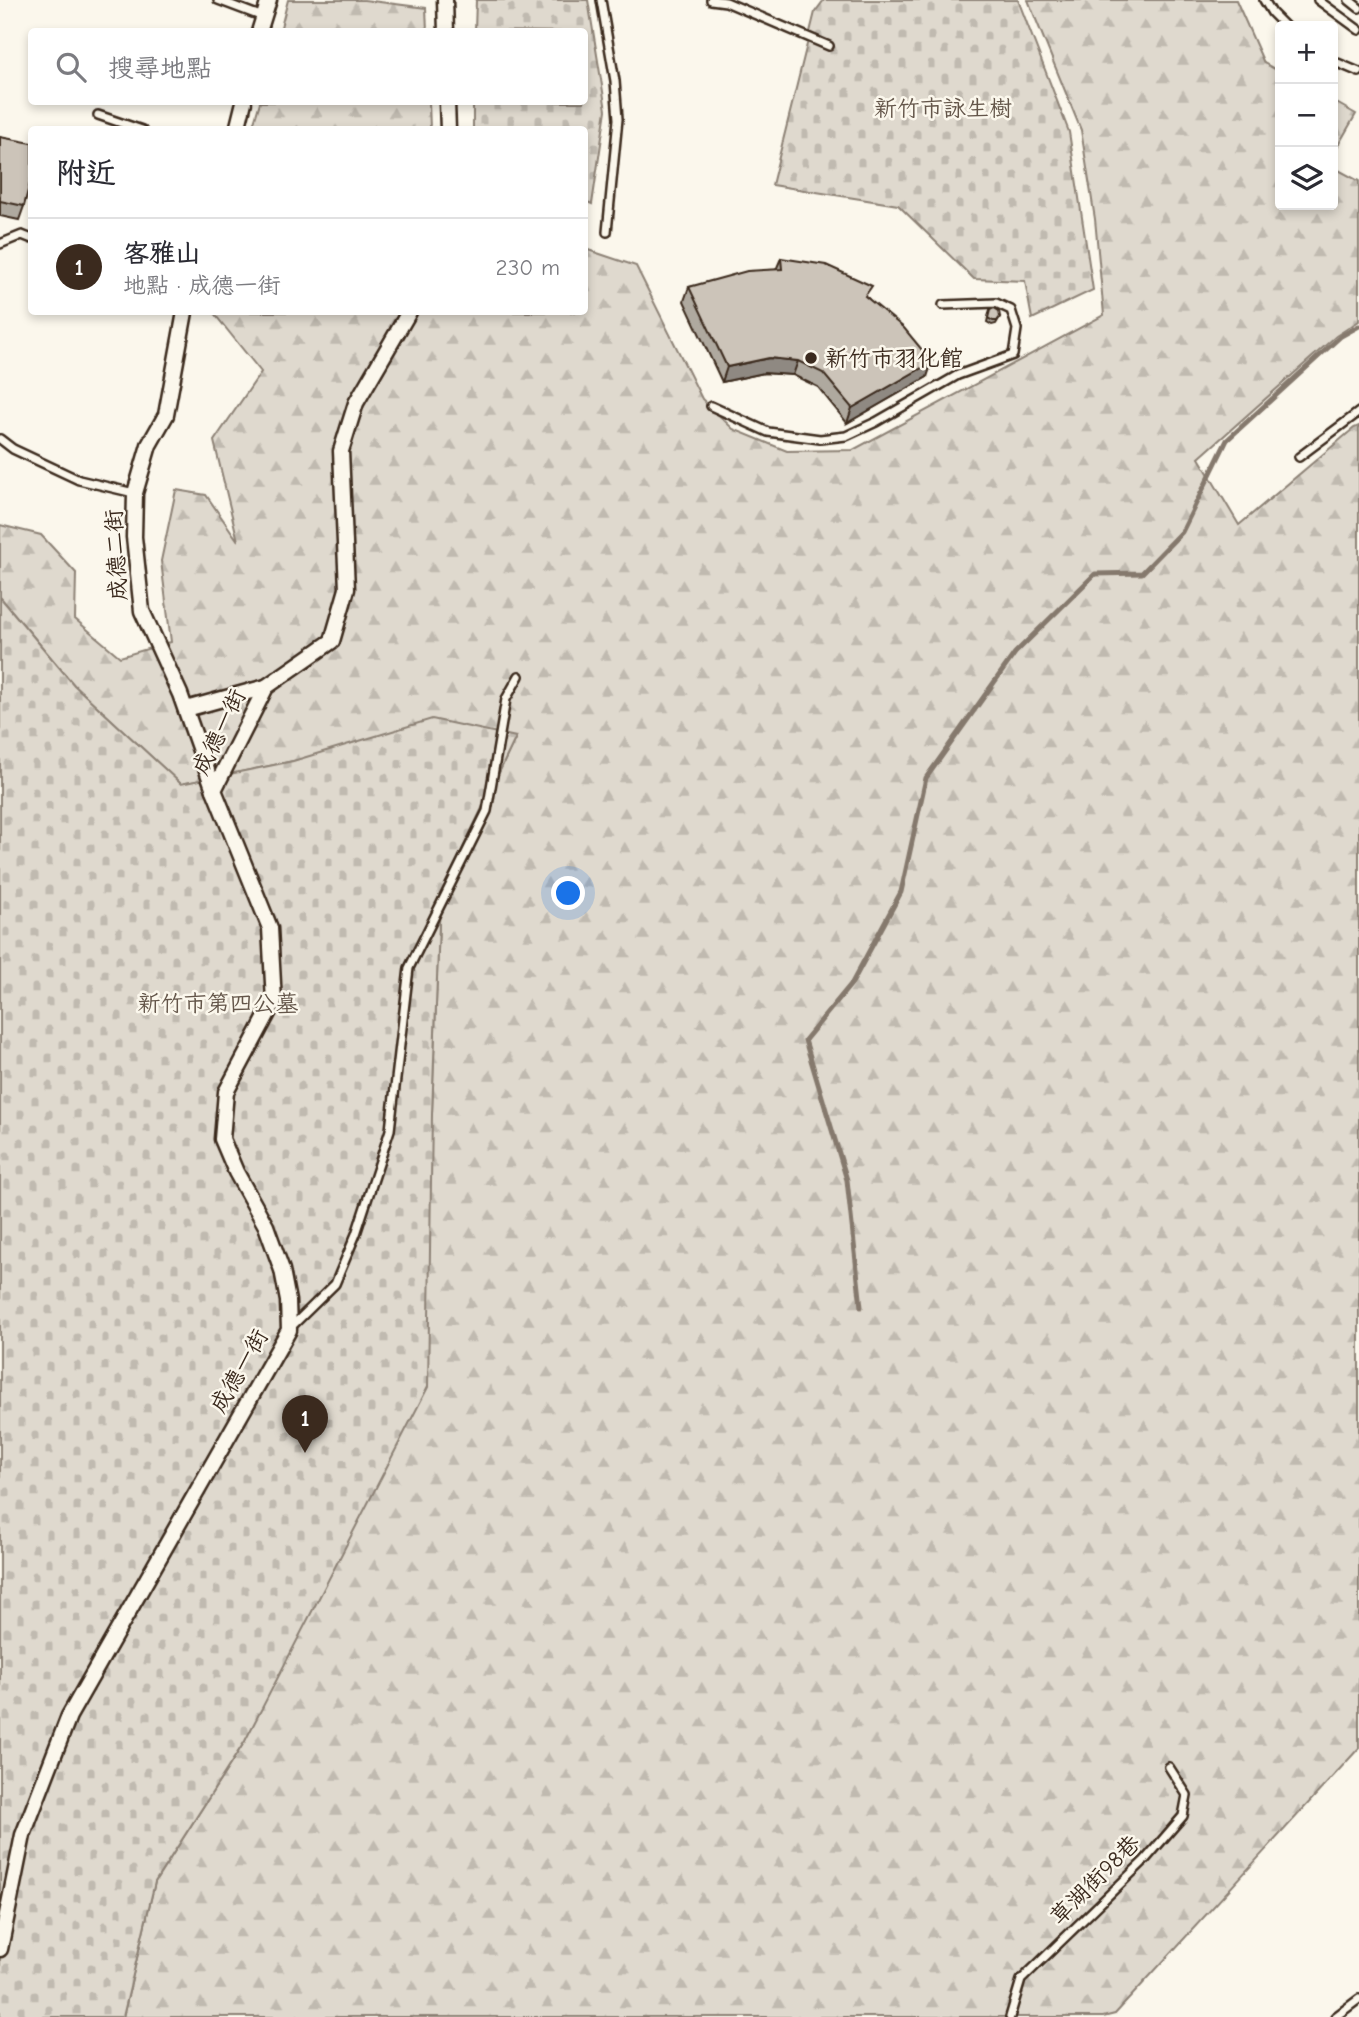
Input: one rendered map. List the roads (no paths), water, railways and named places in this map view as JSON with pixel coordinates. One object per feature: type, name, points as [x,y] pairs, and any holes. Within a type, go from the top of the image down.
[{"type":"street","points":[[261,24],[269,0]]},
{"type":"street","points":[[444,0],[446,28]]},
{"type":"street","points":[[238,126],[243,105]]},
{"type":"street","points":[[447,105],[448,126]]},
{"type":"street","name":"成德二街","points":[[184,315],[166,415],[149,445],[135,493],[134,537],[142,611],[186,709],[214,790]]},
{"type":"street","name":"成德一街","points":[[186,709],[266,687],[332,641],[347,589],[341,452],[356,403],[407,315]]},
{"type":"street","name":"成德一街","points":[[0,1949],[23,1835],[69,1716],[289,1330],[288,1301],[282,1270],[270,1237],[222,1139],[226,1092],[274,1002],[270,928],[214,790],[266,687]]},
{"type":"lane","points":[[218,0],[261,24]]},
{"type":"lane","points":[[601,0],[615,81],[618,119],[607,232]]},
{"type":"lane","points":[[711,0],[726,2],[829,46]]},
{"type":"lane","points":[[1264,0],[1280,21]]},
{"type":"lane","points":[[1318,0],[1359,30]]},
{"type":"lane","points":[[1349,0],[1359,8]]},
{"type":"lane","points":[[1338,63],[1359,72]]},
{"type":"lane","points":[[98,116],[129,126]]},
{"type":"lane","points":[[0,244],[22,235],[28,237]]},
{"type":"lane","points":[[711,406],[768,432],[820,439],[846,436],[958,375],[1013,355],[1017,329],[1012,310],[996,303],[943,305]]},
{"type":"lane","points":[[1299,457],[1359,412]]},
{"type":"lane","points":[[0,439],[13,449],[79,480],[135,493]]},
{"type":"lane","points":[[289,1330],[335,1284],[356,1234],[390,1130],[409,968],[487,811],[506,699],[519,676]]},
{"type":"lane","name":"草湖街98巷","points":[[1010,2017],[1021,1980],[1145,1860],[1183,1816],[1187,1795],[1169,1767]]},
{"type":"lane","points":[[1335,2017],[1359,1999]]},
{"type":"waterway","points":[[861,1307],[847,1180],[805,1040],[852,983],[901,892],[926,778],[1015,653],[1095,574],[1142,573],[1182,532],[1227,440],[1341,336],[1359,326]]},
{"type":"place","name":"新竹市羽化館","points":[[811,358]]},
{"type":"place","name":"客雅山","points":[[305,1453]]},
{"type":"park label","name":"新竹市詠生樹","points":[[943,108]]},
{"type":"park label","name":"新竹市第四公墓","points":[[218,1003]]}]
